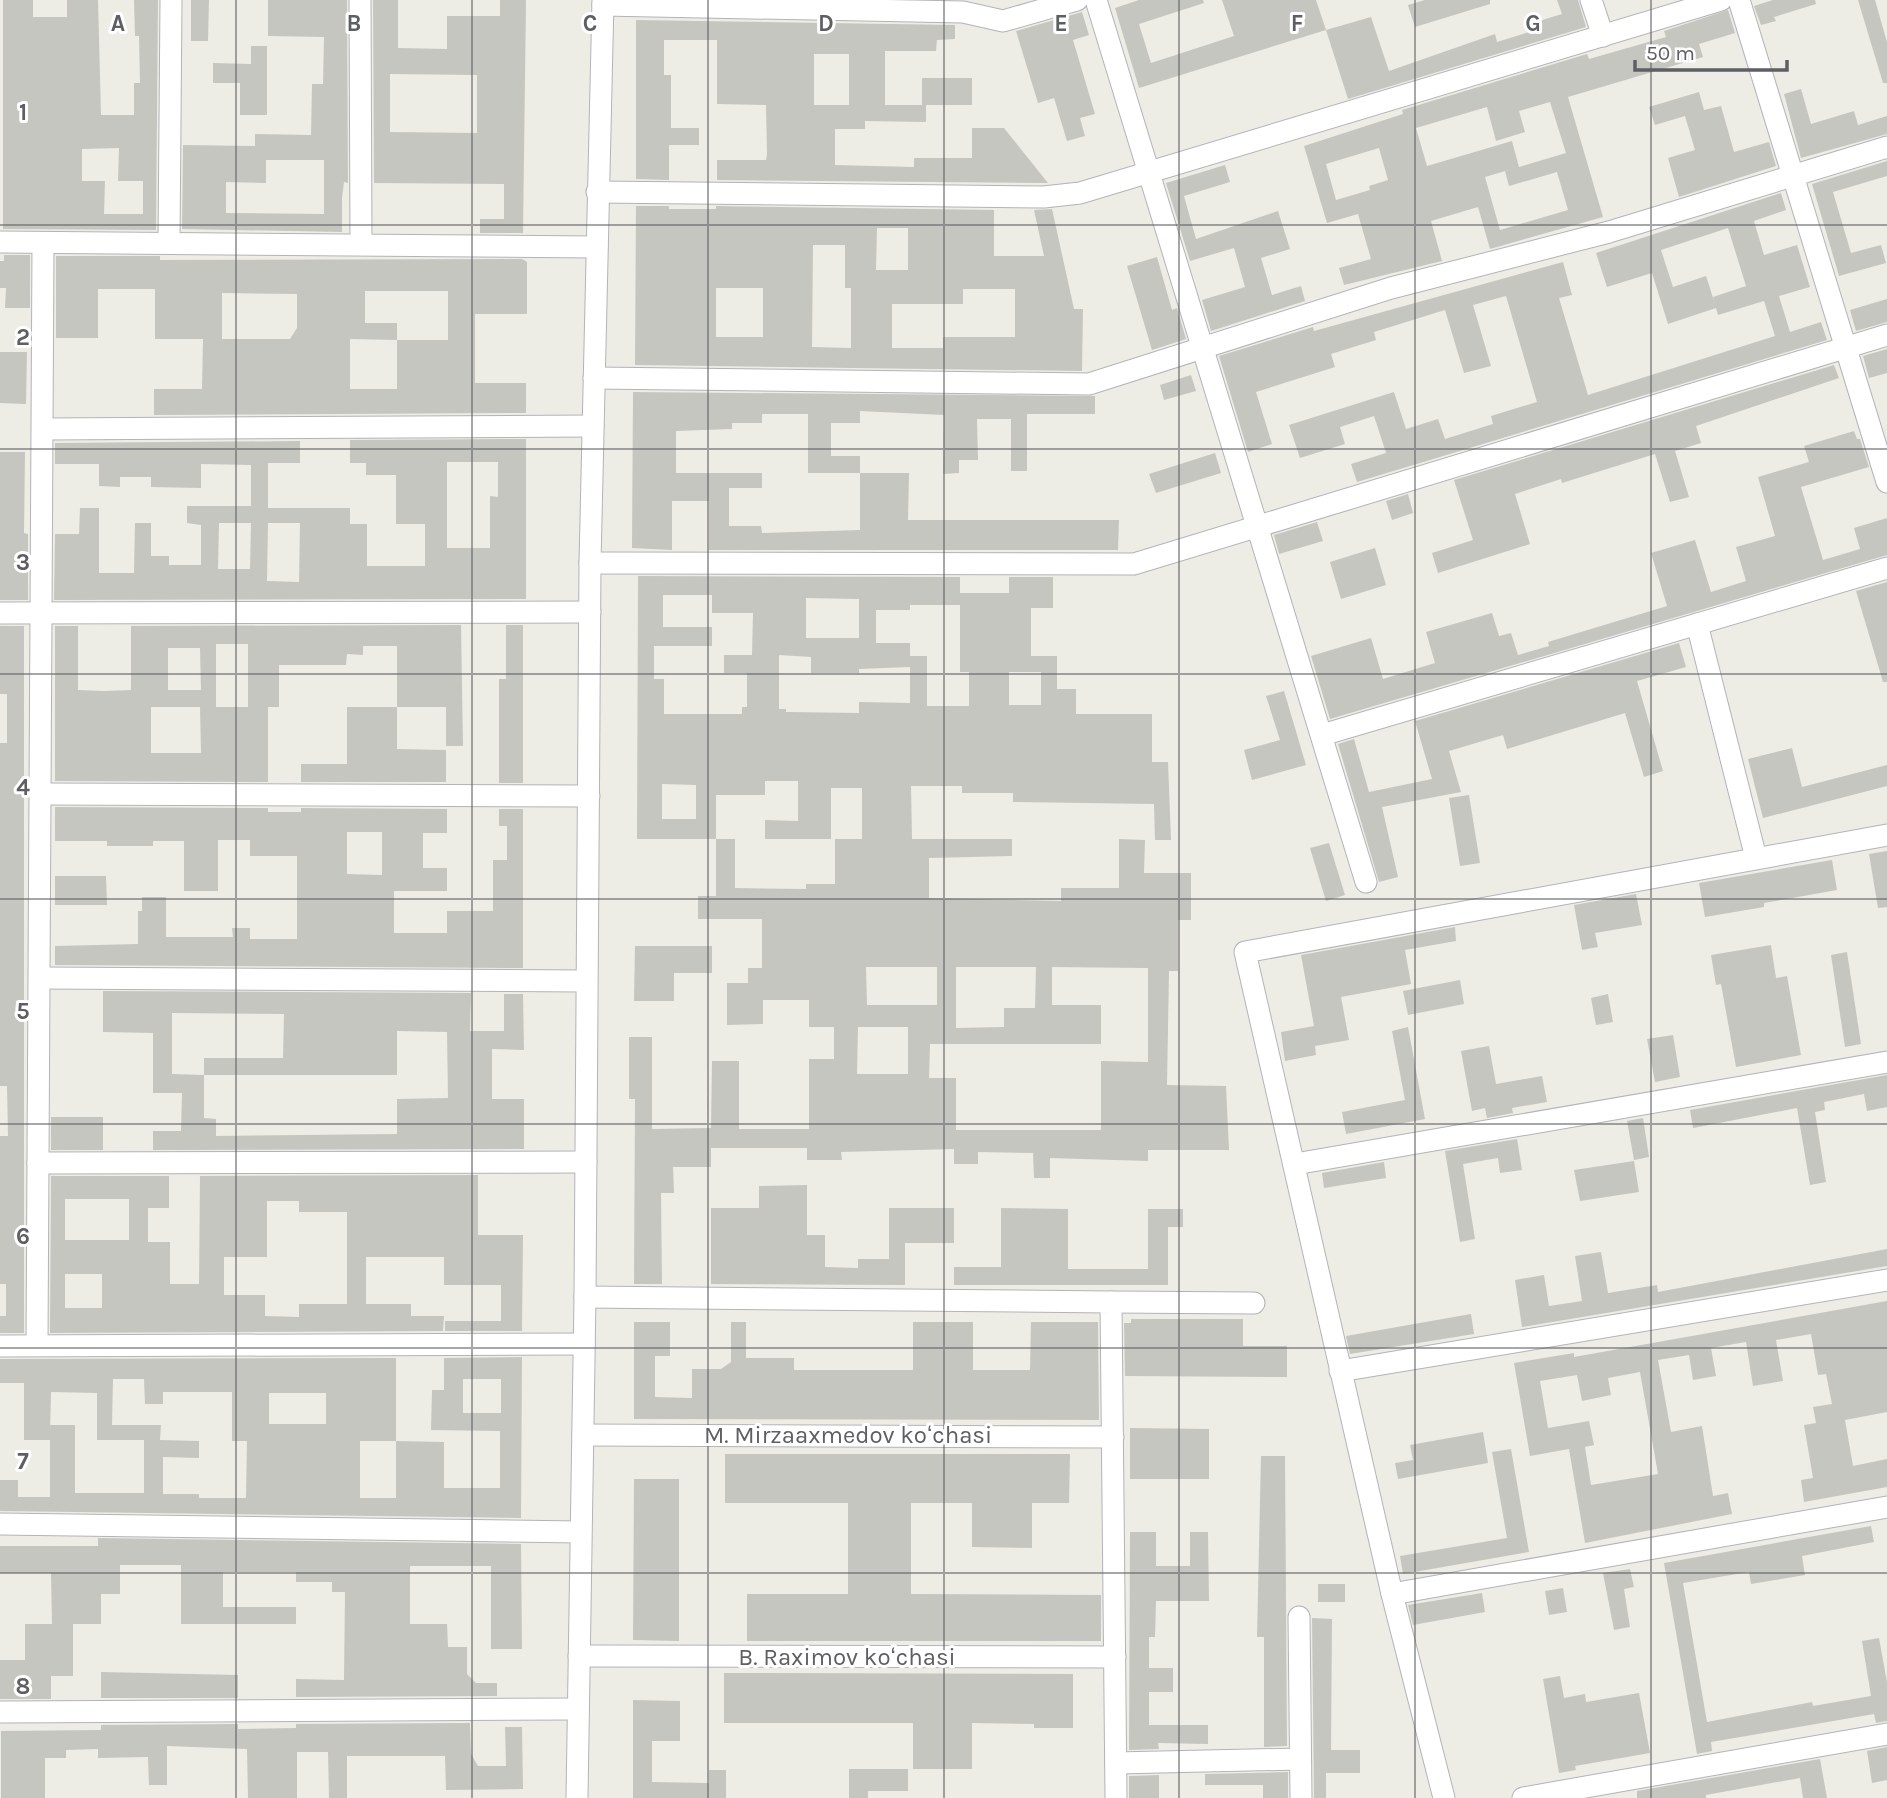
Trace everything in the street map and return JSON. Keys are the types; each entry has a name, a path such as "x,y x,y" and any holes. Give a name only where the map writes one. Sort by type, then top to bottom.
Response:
{"street":[{"path":"169,242 171,0"},
{"path":"360,0 361,244"},
{"path":"577,1798 585,1297 590,563 603,3 963,12 1003,21 1077,0"},
{"path":"1096,0 1201,351 1366,882"},
{"path":"1591,0 1603,36"},
{"path":"597,192 1044,197 1080,193 1721,0"},
{"path":"1739,0 1887,482"},
{"path":"594,378 1089,384 1201,351 1391,288 1609,232 1887,147"},
{"path":"0,242 597,247"},
{"path":"37,1345 43,244"},
{"path":"590,563 1134,564 1887,335"},
{"path":"44,429 593,426"},
{"path":"1322,735 1887,568"},
{"path":"0,612 590,612"},
{"path":"1697,624 1756,858"},
{"path":"41,794 589,796"},
{"path":"1444,1798 1392,1594 1245,952 1887,835"},
{"path":"40,978 586,981"},
{"path":"1295,1164 1887,1062"},
{"path":"38,1163 586,1162"},
{"path":"1340,1371 1887,1280"},
{"path":"585,1297 1254,1303"},
{"path":"1111,1302 1116,1798"},
{"path":"0,1346 584,1344"},
{"name":"M. Mirzaaxmedov koʻchasi","path":"583,1435 1112,1437"},
{"path":"1392,1594 1887,1507"},
{"path":"0,1524 580,1532"},
{"path":"1299,1617 1301,1798"},
{"name":"B. Raximov koʻchasi","path":"579,1656 1115,1657"},
{"path":"0,1712 578,1709"},
{"path":"1522,1798 1887,1734"},
{"path":"1116,1763 1300,1759"}],"building":[{"path":"3,0 33,0 33,17 67,17 67,0 98,0 101,115 134,115 134,83 140,83 139,36 135,36 134,0 158,0 156,230 3,229","holes":["119,148 118,181 143,181 143,214 104,214 105,181 82,181 82,149"]},
{"path":"191,0 209,0 208,41 191,41"},
{"path":"268,0 347,0 348,183 344,182 342,198 342,232 182,229 183,145 255,146 255,134 311,135 312,84 323,84 324,37 268,36","holes":["266,160 324,160 324,214 226,213 226,182 266,183"]},
{"path":"373,0 398,0 398,48 447,49 447,16 500,16 500,0 526,0 523,233 480,233 480,219 504,219 504,184 374,183","holes":["390,74 477,75 477,133 390,132"]},
{"path":"1139,0 1203,0 1204,3 1139,24 1151,63 1234,36 1222,0 1316,0 1326,30 1139,88 1115,8"},
{"path":"1425,0 1490,0 1490,4 1415,27 1408,5"},
{"path":"1557,0 1578,0 1586,27 1348,99 1326,30 1371,17 1389,71 1495,34 1497,42 1529,32 1526,25 1562,14"},
{"path":"1773,0 1815,0 1816,4 1774,17 1776,21 1761,25 1754,6"},
{"path":"1858,0 1875,0 1887,42 1887,83 1883,83"},
{"path":"1728,10 1735,33 1699,44 1703,57 1568,97 1603,217 1490,249 1478,207 1431,221 1442,261 1344,285 1339,268 1371,259 1358,214 1327,223 1304,146 1403,114 1402,110 1587,54 1589,59 1666,37 1664,31","holes":["1550,102 1566,153 1519,167 1512,141 1427,166 1416,128 1487,107 1496,141 1525,132 1519,111","1379,148 1388,180 1369,186 1370,190 1336,200 1326,164","1505,171 1509,186 1557,172 1568,210 1500,230 1485,177"]},
{"path":"1082,12 1089,35 1073,40 1095,114 1080,118 1085,136 1067,141 1054,98 1038,103 1016,31"},
{"path":"636,20 955,25 955,39 937,40 936,51 885,51 885,105 926,105 926,122 865,121 865,129 835,129 835,165 914,167 914,158 972,158 972,128 1004,128 1048,183 717,180 717,160 766,160 767,154 766,105 717,104 717,40 664,40 664,75 671,75 671,128 699,128 699,145 669,145 669,180 636,179","holes":["814,54 849,54 849,105 814,105"]},
{"path":"251,46 267,46 267,115 240,115 240,83 213,83 213,63 251,64"},
{"path":"922,78 972,78 972,105 922,105"},
{"path":"1801,89 1811,124 1854,111 1858,125 1887,116 1887,134 1801,158 1784,94"},
{"path":"1699,92 1704,110 1721,106 1734,152 1769,142 1776,166 1679,197 1668,158 1695,150 1685,116 1655,125 1649,107"},
{"path":"1887,161 1887,176 1833,192 1851,253 1881,245 1886,263 1839,276 1812,184"},
{"path":"1225,165 1230,182 1184,196 1196,239 1278,211 1290,249 1261,258 1272,295 1301,286 1305,301 1211,331 1202,300 1245,287 1234,248 1190,261 1166,183"},
{"path":"1781,193 1786,210 1754,221 1764,255 1797,245 1810,287 1779,296 1790,332 1821,322 1827,340 1357,482 1351,464 1386,453 1374,416 1340,427 1345,444 1300,458 1289,425 1394,392 1406,429 1438,419 1445,439 1493,424 1491,416 1537,402 1506,296 1473,305 1491,366 1464,373 1445,310 1374,332 1376,340 1331,354 1335,367 1256,392 1272,444 1248,452 1219,356 1313,327 1314,331 1563,262 1572,295 1559,298 1588,395 1775,336 1764,301 1718,315 1716,308 1668,324 1652,273 1607,287 1596,253","holes":["1728,228 1746,286 1713,297 1716,307 1706,276 1673,287 1661,250"]},
{"path":"636,206 669,206 669,209 716,209 716,206 994,210 994,256 1044,256 1034,210 1052,209 1074,309 1083,309 1082,371 635,365","holes":["877,228 908,228 908,270 876,270","813,245 845,245 845,288 851,288 851,348 812,347","716,288 763,288 763,337 716,337","963,289 1015,289 1015,337 943,337 943,348 892,348 892,304 963,304"]},
{"path":"4,255 30,255 30,308 5,308 6,288 0,288 0,261 4,261"},
{"path":"56,256 160,256 160,260 522,259 527,262 527,314 475,314 475,383 526,383 526,413 154,415 154,389 202,389 203,339 155,339 155,289 98,289 98,338 56,338","holes":["365,291 448,291 448,340 397,340 397,323 365,323","222,293 297,294 297,328 290,339 222,339","350,339 397,340 397,389 350,389"]},
{"path":"1157,257 1172,310 1177,308 1186,339 1152,350 1127,266"},
{"path":"1887,299 1887,322 1856,331 1850,310"},
{"path":"1887,349 1887,373 1869,378 1863,356"},
{"path":"0,352 27,352 26,404 0,403"},
{"path":"1834,365 1839,378 1696,426 1701,443 1675,451 1689,497 1670,502 1655,454 1562,483 1561,479 1515,494 1530,544 1438,573 1432,553 1473,540 1454,480"},
{"path":"1191,375 1196,391 1164,400 1160,385"},
{"path":"633,392 1095,396 1095,414 1027,414 1027,471 1011,471 1011,419 977,419 978,460 959,460 959,473 943,474 944,415 860,411 860,423 831,423 831,456 860,456 860,473 909,473 908,520 1119,520 1118,550 709,550 709,501 672,501 672,550 632,548","holes":["762,414 808,414 808,473 860,473 860,530 762,533 761,526 729,526 729,488 762,488 762,473 676,473 676,431 732,429 732,423 762,423"]},
{"path":"1854,431 1857,439 1860,439 1869,467 1801,487 1823,560 1860,549 1854,528 1887,518 1887,555 1330,719 1311,656 1371,638 1383,679 1435,663 1426,632 1492,613 1499,636 1511,633 1518,655 1549,646 1548,642 1667,606 1651,553 1695,540 1711,592 1746,581 1736,547 1775,536 1758,477 1809,462 1804,446"},
{"path":"526,439 526,599 54,600 55,534 79,534 80,508 99,508 99,573 134,573 135,523 151,523 151,556 169,556 169,565 201,565 201,525 187,523 187,506 251,506 251,465 201,464 201,488 151,487 151,477 120,477 120,487 99,486 99,464 55,464 55,443 300,441 300,463 268,463 268,508 350,508 350,524 367,524 367,566 425,566 425,524 396,524 396,475 366,475 366,463 350,463 350,440","holes":["447,462 498,462 498,497 490,496 490,548 447,548","219,523 251,523 250,569 218,569","268,523 300,523 299,582 267,581"]},
{"path":"0,452 25,452 24,533 28,534 28,600 0,600"},
{"path":"1215,453 1221,473 1156,493 1149,474"},
{"path":"1408,494 1413,513 1392,520 1386,501"},
{"path":"1317,522 1323,541 1279,554 1274,535"},
{"path":"1375,548 1386,585 1341,599 1330,562"},
{"path":"638,576 960,577 960,593 1009,593 1009,577 1053,577 1053,608 1031,608 1031,656 1057,656 1057,689 1076,689 1076,714 1152,714 1152,762 1168,762 1171,840 1155,840 1154,804 1013,802 1013,793 962,793 962,786 911,786 912,839 1012,839 1012,856 929,858 929,898 1061,901 1061,888 1119,888 1119,839 1145,840 1144,873 1191,873 1191,920 1178,920 1178,971 1169,971 1167,1085 1226,1086 1229,1150 1148,1150 1148,1161 1050,1158 1050,1178 1034,1178 1033,1153 978,1152 978,1164 954,1164 954,1149 841,1152 842,1160 807,1160 807,1148 711,1148 711,1167 673,1167 674,1193 661,1193 662,1284 634,1284 635,1099 629,1099 629,1037 652,1037 652,1129 711,1128 712,1061 739,1061 739,1129 809,1129 809,1059 834,1059 834,1027 809,1027 809,1000 763,1000 763,1024 727,1025 727,983 748,983 748,968 762,968 762,919 698,919 698,896 716,896 716,839 637,839","holes":["663,595 712,595 712,613 753,613 752,655 724,655 724,673 747,673 747,707 742,707 742,714 664,714 664,679 654,679 654,646 712,646 712,627 663,627","806,598 859,599 859,638 806,638","910,605 960,605 960,672 969,672 969,706 927,706 927,656 910,656 910,643 876,643 876,610 910,610","779,655 811,657 811,673 859,673 859,669 910,667 910,703 859,702 859,713 786,712 786,709 779,709","1009,672 1041,672 1041,705 1009,705","765,781 798,781 798,821 765,820 765,839 831,839 831,788 862,788 862,839 835,839 835,884 806,884 806,889 735,888 735,839 716,839 716,795 765,795","662,784 696,785 696,819 662,819","866,967 937,967 937,1005 867,1005","956,967 1036,967 1035,1008 1004,1008 1004,1027 956,1028","1052,967 1148,968 1148,1062 1101,1061 1101,1130 956,1130 956,1078 929,1078 930,1044 1101,1044 1101,1005 1052,1005","858,1027 908,1027 908,1074 857,1074"]},
{"path":"1887,582 1887,682 1883,682 1856,591"},
{"path":"461,625 463,746 446,746 446,707 397,707 397,646 363,646 363,655 347,654 346,665 279,665 279,707 268,707 268,782 55,781 55,626 78,626 78,690 104,691 131,690 131,626","holes":["216,644 248,644 248,707 216,707","168,648 200,648 201,690 168,690","151,707 200,707 201,753 151,753"]},
{"path":"506,625 523,625 523,783 499,783 499,679 506,679"},
{"path":"0,626 24,626 24,1333 0,1333 0,1316 6,1316 6,1284 0,1284 0,1136 8,1136 7,1086 0,1086 0,743 7,743 7,694 0,694"},
{"path":"1679,643 1686,667 1637,681 1663,771 1644,777 1625,713 1507,749 1503,735 1449,751 1461,792 1382,807 1398,877 1379,882 1338,744 1354,739 1369,792 1432,779 1415,721"},
{"path":"1284,691 1306,765 1252,780 1244,750 1280,740 1266,696"},
{"path":"347,707 397,707 397,749 446,750 446,782 301,782 301,764 347,764"},
{"path":"1792,748 1802,787 1887,765 1887,786 1763,818 1748,759"},
{"path":"1469,795 1480,863 1460,866 1449,798"},
{"path":"55,807 268,808 268,812 301,812 301,808 447,809 447,833 423,833 423,868 447,868 447,891 394,891 394,933 447,933 447,911 493,911 493,860 507,860 507,826 499,826 499,809 523,809 523,968 55,965 55,946 138,944 138,911 142,911 142,897 166,897 166,937 233,937 232,928 250,928 250,939 297,939 297,856 250,856 250,840 218,840 218,891 184,891 184,841 153,841 153,846 107,846 107,841 55,841","holes":["347,832 382,832 382,875 347,874"]},
{"path":"1329,843 1345,895 1326,901 1310,848"},
{"path":"1887,851 1887,907 1878,908 1869,854"},
{"path":"1832,860 1837,890 1705,917 1699,883"},
{"path":"55,876 106,876 107,905 55,905"},
{"path":"1636,894 1642,925 1595,933 1598,947 1582,950 1574,905"},
{"path":"1455,927 1456,941 1405,950 1411,984 1341,997 1349,1040 1315,1046 1316,1055 1285,1061 1281,1032 1314,1026 1301,955"},
{"path":"1771,945 1776,978 1787,976 1801,1055 1736,1067 1721,984 1716,985 1711,955"},
{"path":"635,946 712,946 712,973 674,973 674,1001 634,1001"},
{"path":"1847,952 1861,1044 1845,1047 1831,955"},
{"path":"1460,980 1464,1004 1408,1015 1403,991"},
{"path":"103,991 471,993 470,1031 504,1031 504,994 523,994 524,1050 492,1049 492,1099 524,1099 524,1149 153,1150 153,1131 181,1131 182,1093 153,1093 153,1033 103,1032","holes":["172,1013 284,1014 283,1058 204,1058 204,1075 172,1074","397,1031 447,1032 448,1098 397,1099 397,1134 216,1136 216,1119 204,1118 204,1075 397,1075"]},
{"path":"1608,994 1613,1022 1596,1025 1591,998"},
{"path":"1408,1027 1425,1119 1346,1134 1342,1112 1405,1100 1392,1031"},
{"path":"1673,1035 1680,1077 1655,1082 1647,1039"},
{"path":"1489,1046 1496,1084 1542,1076 1547,1102 1512,1108 1513,1113 1487,1118 1485,1108 1472,1111 1461,1051"},
{"path":"1887,1075 1887,1107 1867,1111 1864,1094 1824,1102 1825,1110 1815,1112 1826,1182 1810,1185 1797,1108 1693,1128 1690,1110"},
{"path":"51,1117 103,1117 103,1150 51,1150"},
{"path":"1643,1118 1649,1157 1634,1160 1627,1121"},
{"path":"1517,1139 1522,1170 1500,1173 1498,1158 1463,1164 1475,1239 1460,1242 1445,1151"},
{"path":"1634,1161 1639,1192 1580,1201 1574,1170"},
{"path":"1384,1162 1386,1178 1324,1188 1322,1173"},
{"path":"478,1175 478,1235 523,1235 522,1331 445,1331 445,1321 501,1321 501,1285 444,1285 444,1257 366,1257 366,1304 411,1304 411,1316 444,1316 443,1331 50,1333 51,1176 169,1176 169,1208 148,1208 148,1242 170,1242 170,1284 199,1284 200,1176","holes":["65,1199 129,1199 129,1240 65,1240","267,1201 299,1201 299,1212 347,1212 347,1304 299,1304 299,1317 265,1316 265,1295 224,1295 224,1257 267,1257","65,1274 102,1274 102,1308 65,1308"]},
{"path":"807,1185 807,1235 825,1235 825,1267 858,1268 858,1259 889,1259 889,1208 954,1208 954,1243 905,1243 905,1285 711,1284 711,1208 759,1208 759,1186"},
{"path":"1001,1208 1068,1209 1068,1269 1148,1269 1148,1209 1183,1209 1183,1227 1168,1227 1168,1285 954,1285 954,1267 1001,1267"},
{"path":"1887,1249 1887,1266 1522,1327 1515,1280 1544,1275 1549,1306 1582,1301 1575,1256 1601,1252 1608,1293 1657,1285 1658,1292"},
{"path":"1887,1301 1887,1412 1845,1420 1853,1466 1887,1459 1887,1487 1804,1502 1801,1480 1813,1478 1804,1425 1816,1423 1813,1407 1832,1404 1826,1374 1818,1375 1811,1334 1776,1340 1783,1381 1753,1386 1746,1342 1711,1348 1716,1376 1693,1380 1689,1355 1658,1360 1671,1432 1702,1426 1713,1496 1728,1493 1732,1514 1585,1543 1569,1449 1530,1456 1514,1363 1574,1353 1574,1357","holes":["1640,1372 1658,1474 1591,1485 1585,1447 1594,1445 1589,1421 1548,1428 1540,1381 1577,1375 1582,1401 1611,1395 1608,1378"]},
{"path":"1471,1314 1474,1334 1350,1354 1346,1336"},
{"path":"1131,1319 1243,1319 1243,1346 1287,1346 1287,1377 1125,1376 1124,1323 1131,1323"},
{"path":"634,1322 670,1322 670,1356 655,1356 655,1397 692,1398 692,1369 721,1369 731,1362 731,1322 746,1322 746,1358 794,1358 794,1370 913,1370 913,1322 973,1322 973,1370 1030,1370 1031,1322 1098,1322 1099,1420 634,1419"},
{"path":"522,1357 521,1518 0,1511 0,1480 18,1480 18,1497 50,1497 50,1440 24,1440 24,1383 0,1383 0,1359 396,1358 396,1441 444,1442 444,1488 500,1488 500,1431 431,1430 432,1390 444,1390 444,1358","holes":["113,1379 144,1379 145,1404 163,1404 163,1392 232,1392 232,1441 247,1441 246,1498 199,1498 199,1494 163,1494 163,1457 199,1458 199,1441 160,1440 161,1425 112,1425","463,1379 501,1379 501,1413 463,1413","51,1392 97,1393 97,1440 144,1440 144,1493 75,1493 75,1425 50,1425","269,1393 326,1393 326,1424 269,1424","360,1441 396,1441 396,1498 360,1498"]},
{"path":"1130,1428 1209,1429 1209,1479 1130,1479"},
{"path":"1483,1432 1488,1463 1398,1479 1395,1463 1413,1460 1410,1445"},
{"path":"1511,1449 1529,1552 1403,1574 1400,1556 1507,1538 1492,1452"},
{"path":"725,1454 1070,1454 1069,1503 1032,1503 1032,1548 972,1547 972,1503 911,1503 911,1594 1101,1595 1101,1641 747,1641 747,1594 848,1594 848,1503 725,1503"},
{"path":"1261,1456 1285,1456 1287,1746 1264,1747 1264,1637 1257,1637"},
{"path":"634,1479 679,1479 679,1641 633,1640"},
{"path":"1871,1526 1874,1542 1802,1556 1805,1575 1751,1584 1749,1572 1683,1583 1707,1722 1812,1702 1813,1706 1871,1696 1862,1641 1879,1638 1887,1682 1887,1721 1876,1723 1874,1714 1711,1742 1712,1751 1697,1754 1664,1563"},
{"path":"1130,1532 1156,1532 1156,1566 1190,1566 1190,1532 1208,1532 1209,1601 1156,1601 1155,1637 1149,1637 1149,1668 1173,1668 1173,1692 1149,1692 1149,1725 1208,1725 1208,1744 1158,1743 1159,1749 1129,1750"},
{"path":"98,1538 521,1544 522,1649 491,1649 491,1566 410,1566 410,1624 447,1624 448,1647 467,1647 467,1674 476,1683 497,1683 497,1696 296,1697 296,1679 344,1680 345,1592 332,1592 332,1582 296,1582 296,1572 223,1572 223,1607 296,1607 296,1624 181,1624 181,1565 120,1565 120,1594 101,1594 101,1624 73,1624 73,1676 51,1676 51,1699 0,1699 0,1660 25,1660 25,1624 52,1624 51,1573 0,1573 0,1546 98,1546"},
{"path":"1630,1569 1634,1587 1624,1589 1630,1627 1614,1630 1603,1573"},
{"path":"1318,1584 1345,1584 1345,1602 1318,1602"},
{"path":"1563,1588 1567,1612 1549,1615 1545,1591"},
{"path":"1482,1593 1485,1612 1413,1625 1408,1605"},
{"path":"1312,1618 1332,1619 1331,1750 1360,1750 1360,1773 1326,1773 1326,1798 1314,1798"},
{"path":"101,1672 238,1675 238,1698 101,1698"},
{"path":"724,1673 1073,1674 1073,1728 972,1723 972,1769 913,1769 913,1723 724,1723"},
{"path":"1560,1676 1564,1698 1585,1694 1586,1702 1639,1693 1650,1753 1575,1766 1576,1770 1559,1773 1543,1679"},
{"path":"633,1700 680,1701 680,1741 652,1741 652,1782 709,1783 709,1770 726,1770 726,1798 633,1798"},
{"path":"470,1723 471,1754 478,1766 506,1766 505,1727 522,1727 523,1789 446,1790 445,1756 347,1756 347,1798 329,1798 328,1752 297,1752 297,1798 248,1798 247,1749 167,1746 167,1785 149,1785 148,1757 98,1758 98,1749 66,1750 66,1758 45,1758 45,1798 1,1798 1,1731 101,1730 101,1725 238,1724 238,1729 296,1728 296,1724"},
{"path":"1887,1747 1887,1780 1872,1783 1867,1751"},
{"path":"1820,1759 1827,1798 1803,1798 1800,1778 1706,1795 1706,1798 1637,1798 1637,1791"},
{"path":"849,1769 908,1769 908,1791 868,1791 868,1798 849,1798"},
{"path":"1288,1772 1288,1798 1263,1798 1263,1785 1205,1785 1205,1774"},
{"path":"1159,1775 1159,1798 1129,1798 1129,1776"}]}
